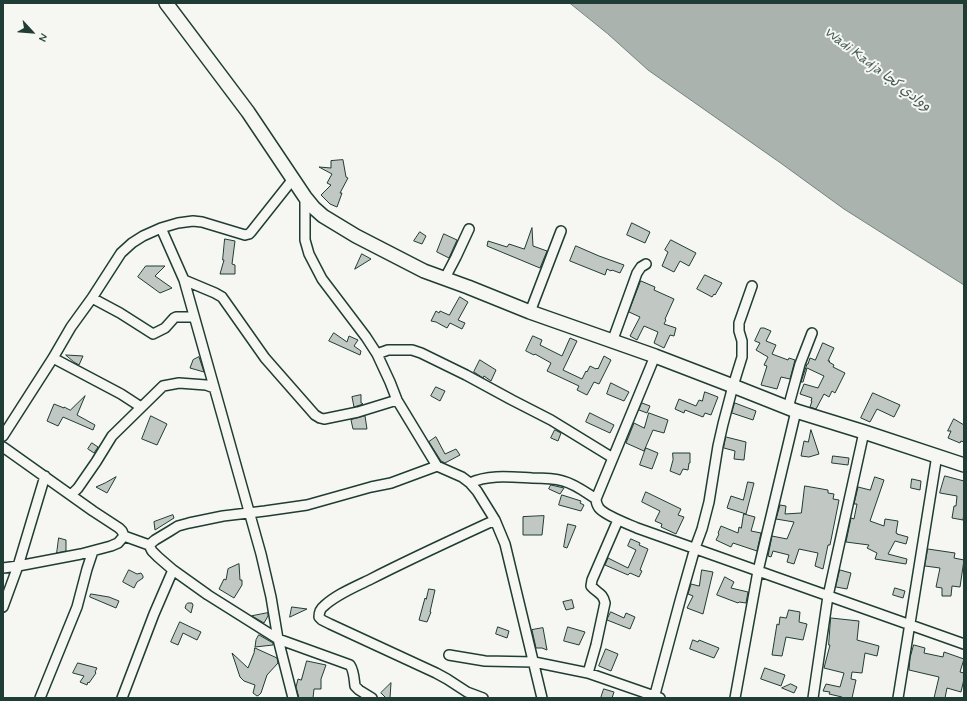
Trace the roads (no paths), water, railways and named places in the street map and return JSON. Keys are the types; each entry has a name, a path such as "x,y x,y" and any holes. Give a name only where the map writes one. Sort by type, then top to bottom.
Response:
{"main road":[{"path":"166,3 248,112 305,197 323,216 356,236 424,271 530,312 655,356 792,409 964,465"}],"street":[{"path":"3,436 53,358 70,327 92,298 121,254 132,243 161,228 178,223 193,221 202,222 244,235 249,234 294,179"},
{"path":"305,197 306,240 309,254 322,279 377,354 397,400 437,466 462,477 470,483 477,491 495,520 505,544 542,698"},
{"path":"161,228 184,280 250,513 261,554 278,639 293,698"},
{"path":"445,278 469,229"},
{"path":"530,312 561,231"},
{"path":"612,342 640,268 646,264"},
{"path":"184,280 222,297 265,358 315,415 320,418 324,420 397,400"},
{"path":"449,655 485,661 534,662 588,673 656,697 680,601 709,502 718,446 742,357 742,341 739,331 739,323 752,286"},
{"path":"92,298 120,313 153,334 165,328 176,317 194,317"},
{"path":"735,698 758,570 800,364 812,333"},
{"path":"377,354 388,350 412,350 421,352 466,374 551,420 613,458"},
{"path":"655,356 596,498 600,509 618,520 637,528 964,644"},
{"path":"53,358 121,394 141,407"},
{"path":"71,495 78,488 112,436 163,386 179,383 206,385 214,388"},
{"path":"813,698 828,596 864,432"},
{"path":"3,447 119,528 124,536 149,545 158,558 208,595 278,639 350,665 354,674 355,686 372,698"},
{"path":"898,698 937,455"},
{"path":"149,545 178,526 223,516 306,505 391,483 437,466"},
{"path":"3,607 18,566 45,476"},
{"path":"470,483 484,478 504,476 552,478 574,485 596,498"},
{"path":"483,698 467,692 436,673 320,619 319,613 323,606 335,598 396,566 495,520"},
{"path":"588,673 596,645 604,603 604,597 600,592 591,586 592,580 618,520"},
{"path":"3,568 93,551 118,543 124,536"},
{"path":"40,698 77,607 93,551"},
{"path":"122,698 154,614 173,570"}],"water":[{"name":"Wadi Kadja ووادي كجا","path":"570,3 964,3 964,285 844,209 648,70 608,34"}]}
